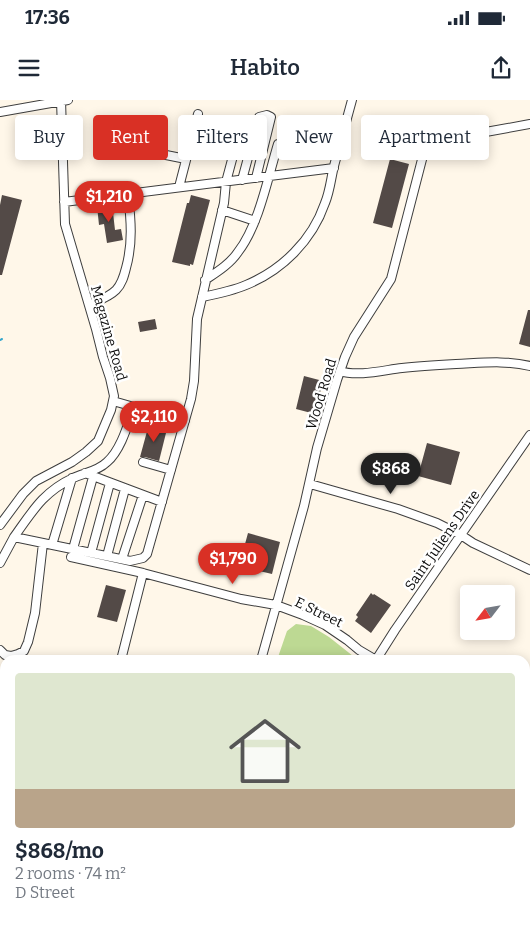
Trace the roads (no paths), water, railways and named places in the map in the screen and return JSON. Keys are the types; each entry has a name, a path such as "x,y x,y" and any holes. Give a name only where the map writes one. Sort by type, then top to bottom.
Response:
{"street":[{"path":"0,112 63,100"},
{"name":"Magazine Road","path":"0,525 23,494 36,481 72,462 98,441 112,410 114,396 110,378 65,224 63,100"},
{"path":"202,297 222,293 245,285 277,267 290,257 305,241 318,220 325,203 352,100"},
{"path":"242,180 259,117 267,115 271,117 256,178"},
{"name":"Wood Road","path":"262,655 310,484 317,448 340,371 354,337 391,279 426,144 530,124"},
{"path":"206,280 238,253 248,238 277,148"},
{"path":"179,187 186,160"},
{"path":"14,538 52,545 72,553 91,553 130,561 143,558 147,554 191,399 194,381 197,319 232,160"},
{"path":"64,202 334,168"},
{"path":"89,305 106,298 115,291 120,286 125,274 132,240 132,220 128,194"},
{"path":"222,210 255,221"},
{"path":"340,371 359,373 419,366 491,362 515,362 530,366"},
{"path":"113,401 186,421"},
{"path":"0,563 14,538 41,500 55,488 72,478 102,467 112,457 124,434 134,407"},
{"name":"Saint Juliens Drive","path":"379,655 530,436"},
{"path":"143,462 171,470"},
{"path":"85,474 162,502"},
{"path":"72,553 93,477"},
{"path":"52,545 72,478"},
{"path":"91,553 110,483"},
{"path":"310,484 398,509 437,523 472,543 530,570"},
{"path":"106,556 125,489"},
{"path":"122,559 143,495"},
{"path":"14,655 24,651 28,642 35,613 43,543"},
{"name":"E Street","path":"72,553 241,599 276,605 325,625 368,655"},
{"path":"122,655 143,573"}]}
